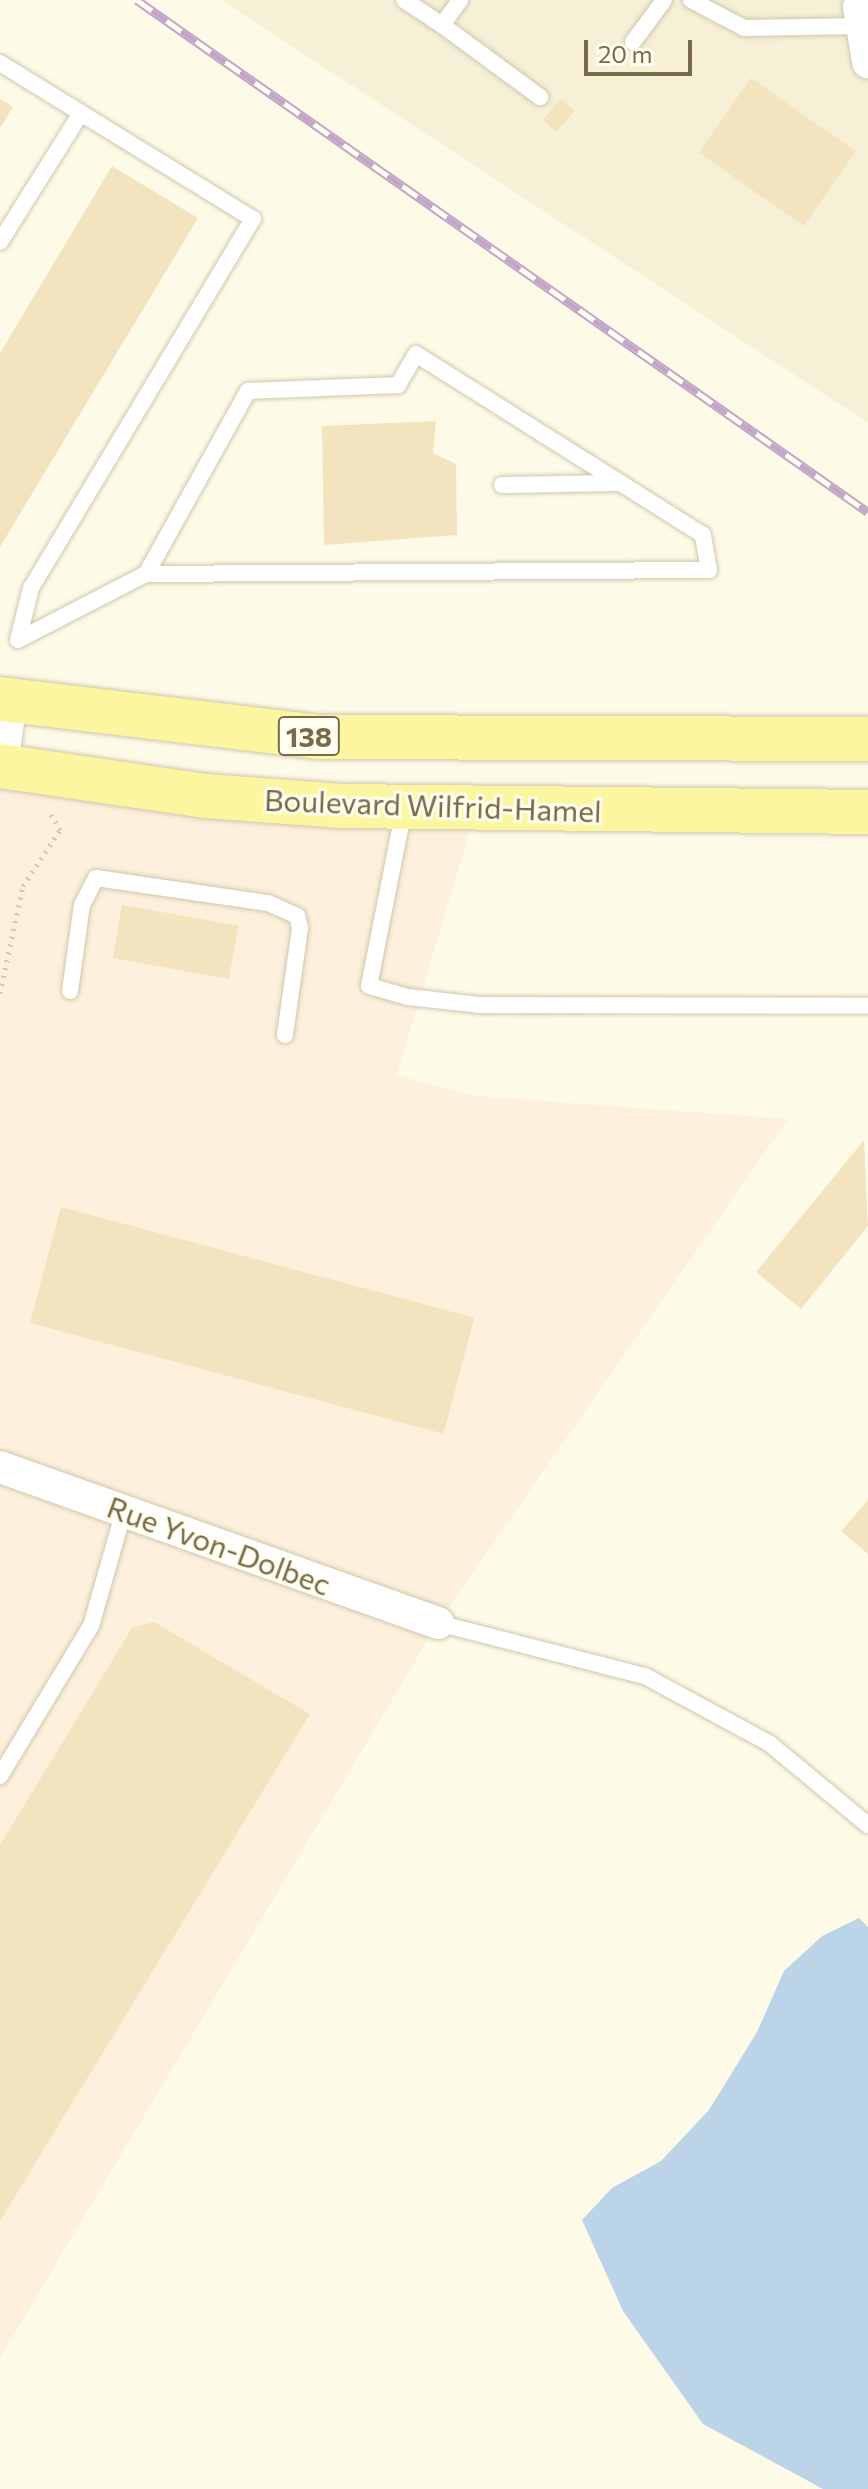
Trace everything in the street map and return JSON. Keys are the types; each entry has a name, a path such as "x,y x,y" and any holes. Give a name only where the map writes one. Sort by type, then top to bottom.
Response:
{"main road":[{"name":"138","path":"4,700 318,737 868,739"},
{"name":"Boulevard Wilfrid-Hamel","path":"0,766 206,796 404,809 868,812"}],"street":[{"path":"862,13 868,62"},
{"path":"0,758 4,700"},
{"name":"Rue Yvon-Dolbec","path":"0,1467 438,1623"}],"lane":[{"path":"404,0 540,97"},
{"path":"442,25 460,0"},
{"path":"633,42 664,0"},
{"path":"691,0 744,28 862,13"},
{"path":"0,63 253,219 31,588 18,640 146,574 709,570 703,535 416,354 398,385 248,391 146,574"},
{"path":"0,242 81,113"},
{"path":"502,485 620,483"},
{"path":"404,809 369,986 408,997 479,1005 868,1006"},
{"path":"70,991 82,905 96,878 111,876 268,903 297,916 300,928 285,1035"},
{"path":"0,1776 91,1626 124,1511"},
{"path":"438,1623 645,1676 770,1744 868,1825"}],"path":[{"path":"0,993 17,902 39,856 60,830 53,819"}],"shaded area":[{"path":"221,0 868,0 868,423"},
{"path":"0,766 476,810 397,1075 475,1096 788,1119 438,1623 0,2358"}],"water":[{"path":"859,1918 868,1927 868,2489 823,2489 703,2424 623,2311 582,2220 612,2188 661,2161 709,2110 757,2032 784,1971 822,1936"}],"building":[{"path":"751,78 856,151 804,226 699,153"},
{"path":"0,99 13,107 0,128"},
{"path":"561,99 575,111 556,132 543,120"},
{"path":"112,166 198,218 0,547 0,353"},
{"path":"436,421 433,453 456,464 457,535 324,545 322,426"},
{"path":"122,905 238,925 229,979 113,958"},
{"path":"864,1140 868,1226 801,1309 756,1272"},
{"path":"61,1207 474,1318 443,1434 30,1323"},
{"path":"868,1500 868,1554 841,1531"},
{"path":"154,1622 310,1714 0,2221 0,1845 132,1628"}],"railway":[{"path":"137,0 868,512"}]}
